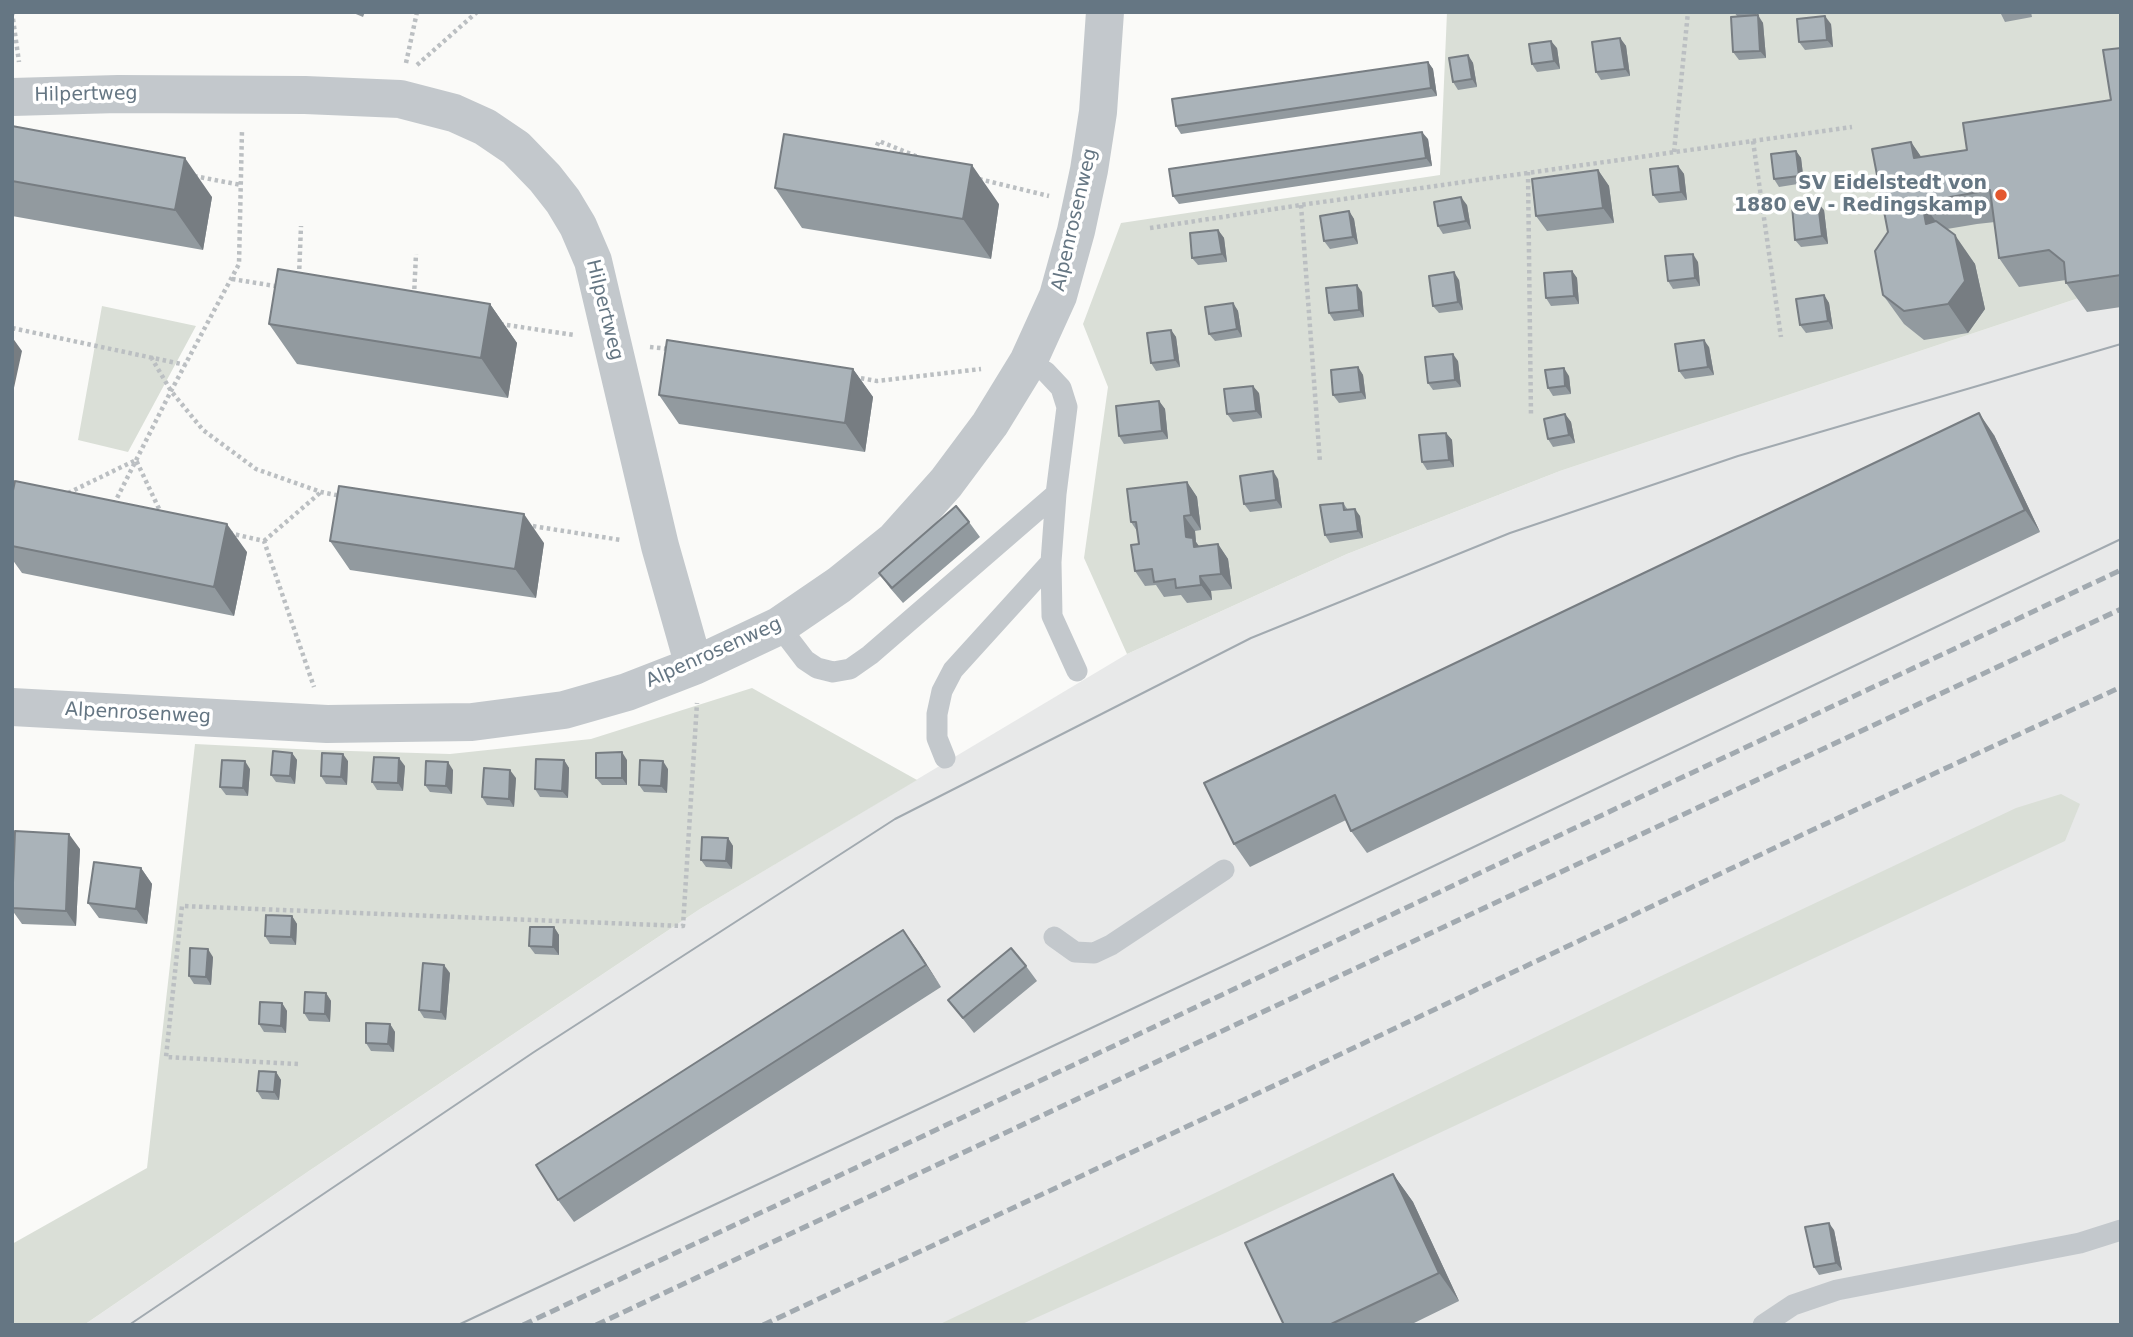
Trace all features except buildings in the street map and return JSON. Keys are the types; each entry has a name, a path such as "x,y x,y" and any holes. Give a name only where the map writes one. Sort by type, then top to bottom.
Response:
{"street":[{"name":"Alpenrosenweg","path":"12,706 327,724 472,722 564,710 627,692 696,680 839,585 895,540 946,483 990,424 1028,362 1058,296 1076,231 1098,112 1105,12"},
{"name":"Hilpertweg","path":"16,81 131,94 305,95 400,99 454,113 485,127 516,148 563,201 578,226 593,261 660,547 696,680"}],"lane":[{"path":"1028,362 1046,372 1061,388 1067,407 1051,562 1052,616 1077,671"},
{"path":"779,626 805,660 817,668 834,672 850,669 870,655 1056,494"},
{"path":"945,758 937,738 937,714 942,691 953,670 1051,562"},
{"path":"1054,937 1075,952 1094,953 1111,945 1224,870"},
{"path":"1763,1325 1793,1305 1838,1290 2080,1244 2121,1230"}],"path":[{"path":"12,12 16,81"},
{"path":"406,64 416,12"},
{"path":"412,69 477,12"},
{"path":"1674,152 1688,12"},
{"path":"125,510 112,508 239,264 242,126"},
{"path":"1150,228 1852,127"},
{"path":"869,162 879,141 924,160"},
{"path":"1753,141 1781,337"},
{"path":"1528,172 1531,416"},
{"path":"187,175 241,185"},
{"path":"971,177 1051,197"},
{"path":"1301,205 1321,462"},
{"path":"299,278 301,226"},
{"path":"414,300 416,254"},
{"path":"232,279 286,288"},
{"path":"496,323 579,336"},
{"path":"12,328 186,365"},
{"path":"647,346 674,350"},
{"path":"151,357 171,391 203,430 256,469 321,492 348,497"},
{"path":"850,377 877,381 986,368"},
{"path":"74,500 61,497 136,460"},
{"path":"136,460 163,519 151,516"},
{"path":"264,541 321,492"},
{"path":"521,524 660,547"},
{"path":"226,533 264,541"},
{"path":"264,541 327,724"},
{"path":"298,1064 166,1058 182,906 683,926 696,680"}],"shaded area":[{"path":"1447,12 2121,12 2121,284 1560,471 1347,554 1127,654 1084,558 1108,387 1083,324 1121,223 1440,175"},
{"path":"2121,284 2121,1325 84,1325 700,909 1127,654 1347,554 1560,471"},
{"path":"102,306 196,326 128,452 78,440"},
{"path":"752,688 917,780 700,909 84,1325 12,1325 12,1244 147,1168 195,744 450,754 591,739"},
{"path":"2061,794 2080,804 2065,841 1225,1233 1020,1325 938,1325 2016,808"}],"tram line":[{"path":"129,1325 534,1052 895,819 1251,638 1510,533 1738,456 2121,344"},
{"path":"458,1325 1232,962 2121,539"}],"railway":[{"path":"523,1325 2121,570"},
{"path":"596,1325 2121,609"},
{"path":"763,1325 2121,687"}],"place":[{"name":"SV Eidelstedt von 1880 eV - Redingskamp","path":"2001,195"}]}
